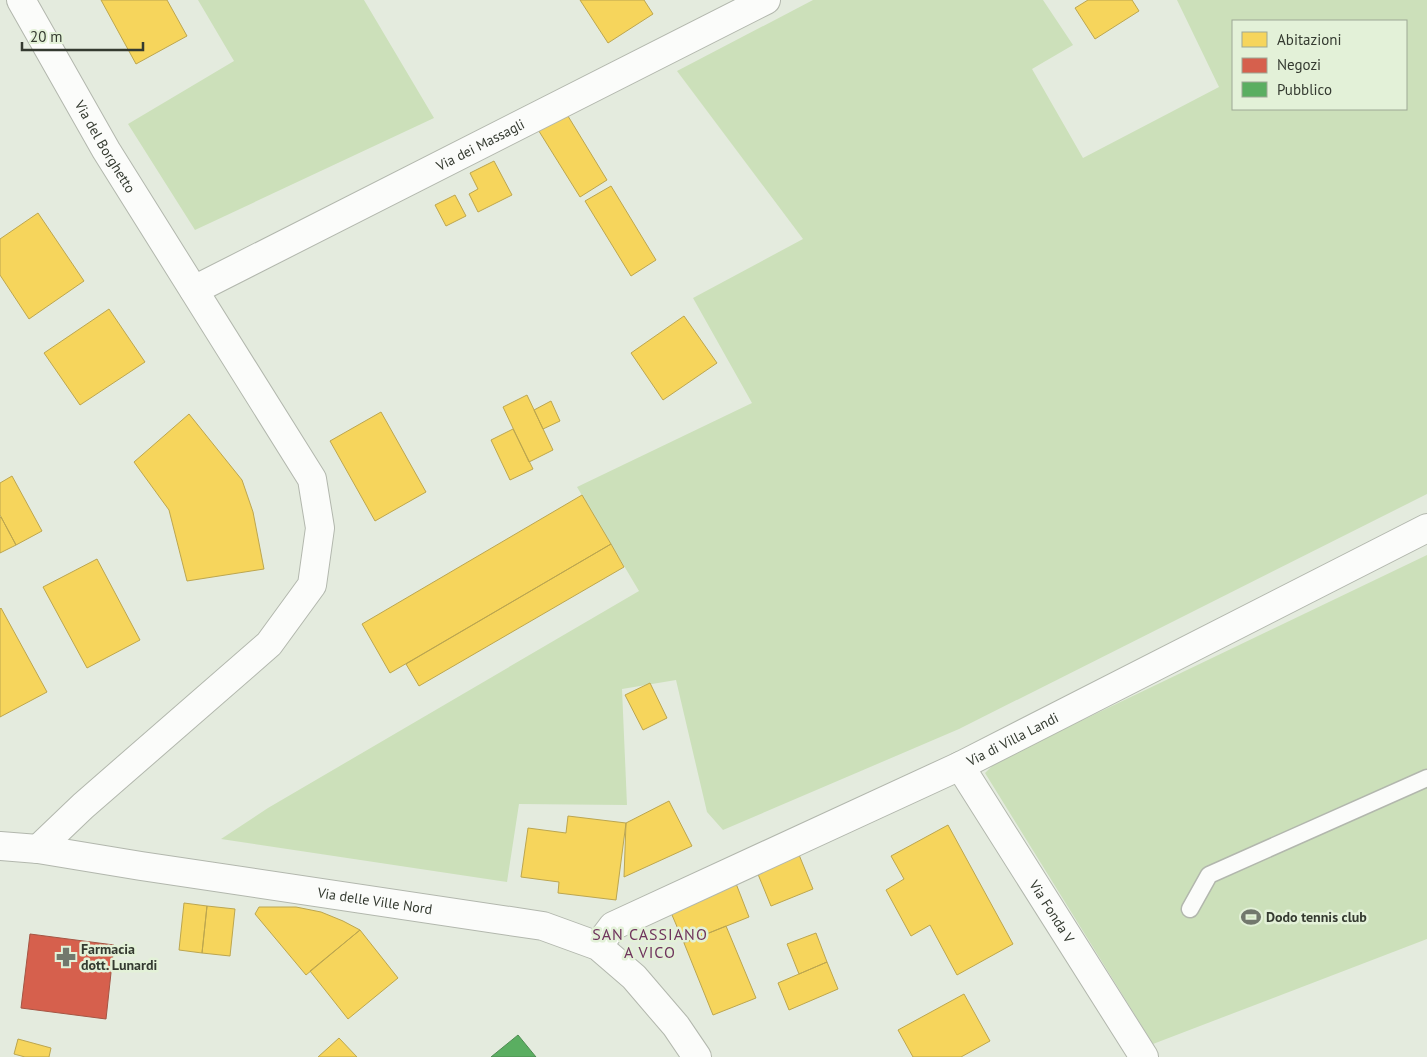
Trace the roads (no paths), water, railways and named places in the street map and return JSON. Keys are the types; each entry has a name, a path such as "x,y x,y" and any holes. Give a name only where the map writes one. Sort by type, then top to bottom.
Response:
{"street":[{"name":"Via del Borghetto","path":"20,0 106,150 312,479 320,528 312,585 269,644 83,806 38,848"},
{"name":"Via dei Massagli","path":"194,290 766,0"},
{"name":"Via di Villa Landi","path":"598,946 612,926 960,766 1427,528"},
{"name":"Via Fonda V","path":"960,766 1144,1057"},
{"name":"Via delle Ville Nord","path":"0,846 38,848 141,866 543,926 598,946 634,977 676,1026 697,1057"}],"lane":[{"path":"1190,909 1209,875 1427,778"}],"place":[{"name":"Dodo tennis club","path":"1251,917"},
{"name":"Farmacia dott. Lunardi","path":"66,957"}],"district":[{"name":"SAN CASSIANO A VICO","path":"650,943"}]}
